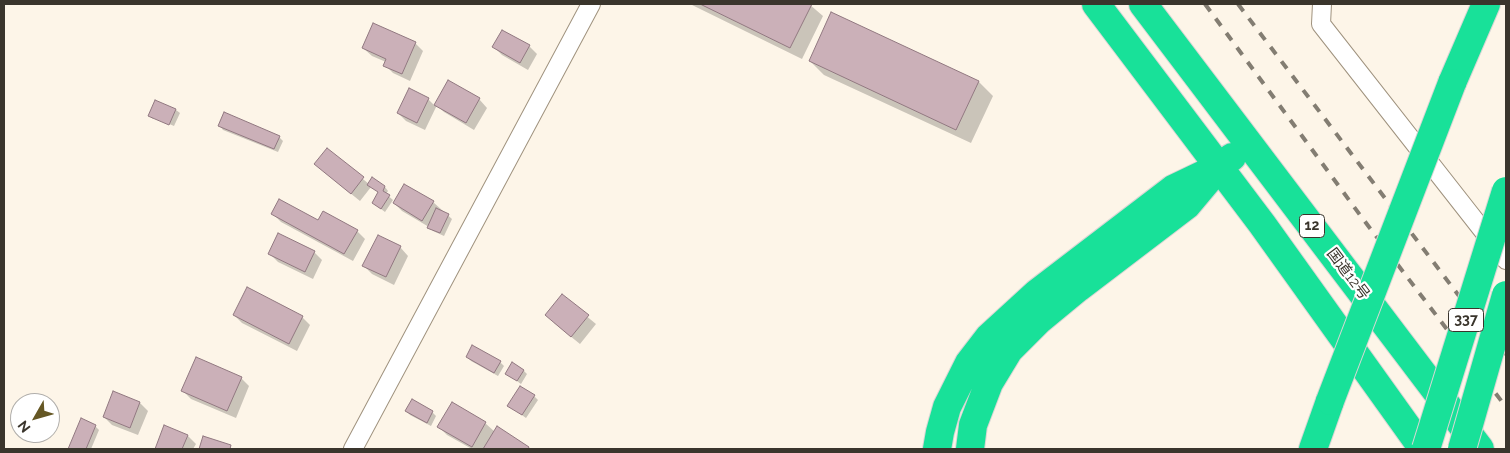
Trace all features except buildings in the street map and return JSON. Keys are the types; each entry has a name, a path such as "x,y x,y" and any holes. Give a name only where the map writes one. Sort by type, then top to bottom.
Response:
{"highway":[{"path":"1096,4 1262,224 1424,449"},
{"name":"国道12号","path":"1143,4 1480,449"},
{"path":"1313,449 1452,83 1486,4"},
{"path":"937,449 947,407 969,363 989,337 1037,293 1173,189 1219,167 1249,144"},
{"path":"970,449 973,425 989,383 1009,350 1038,321 1072,293 1187,205 1219,167"},
{"name":"337","path":"1424,449 1506,191"},
{"name":"337","path":"1462,449 1506,295"}],"street":[{"path":"352,449 591,4"},
{"path":"1322,4 1321,24 1506,260"}],"railway":[{"path":"1205,4 1363,219 1506,407"},
{"path":"1238,4 1506,358"}]}
